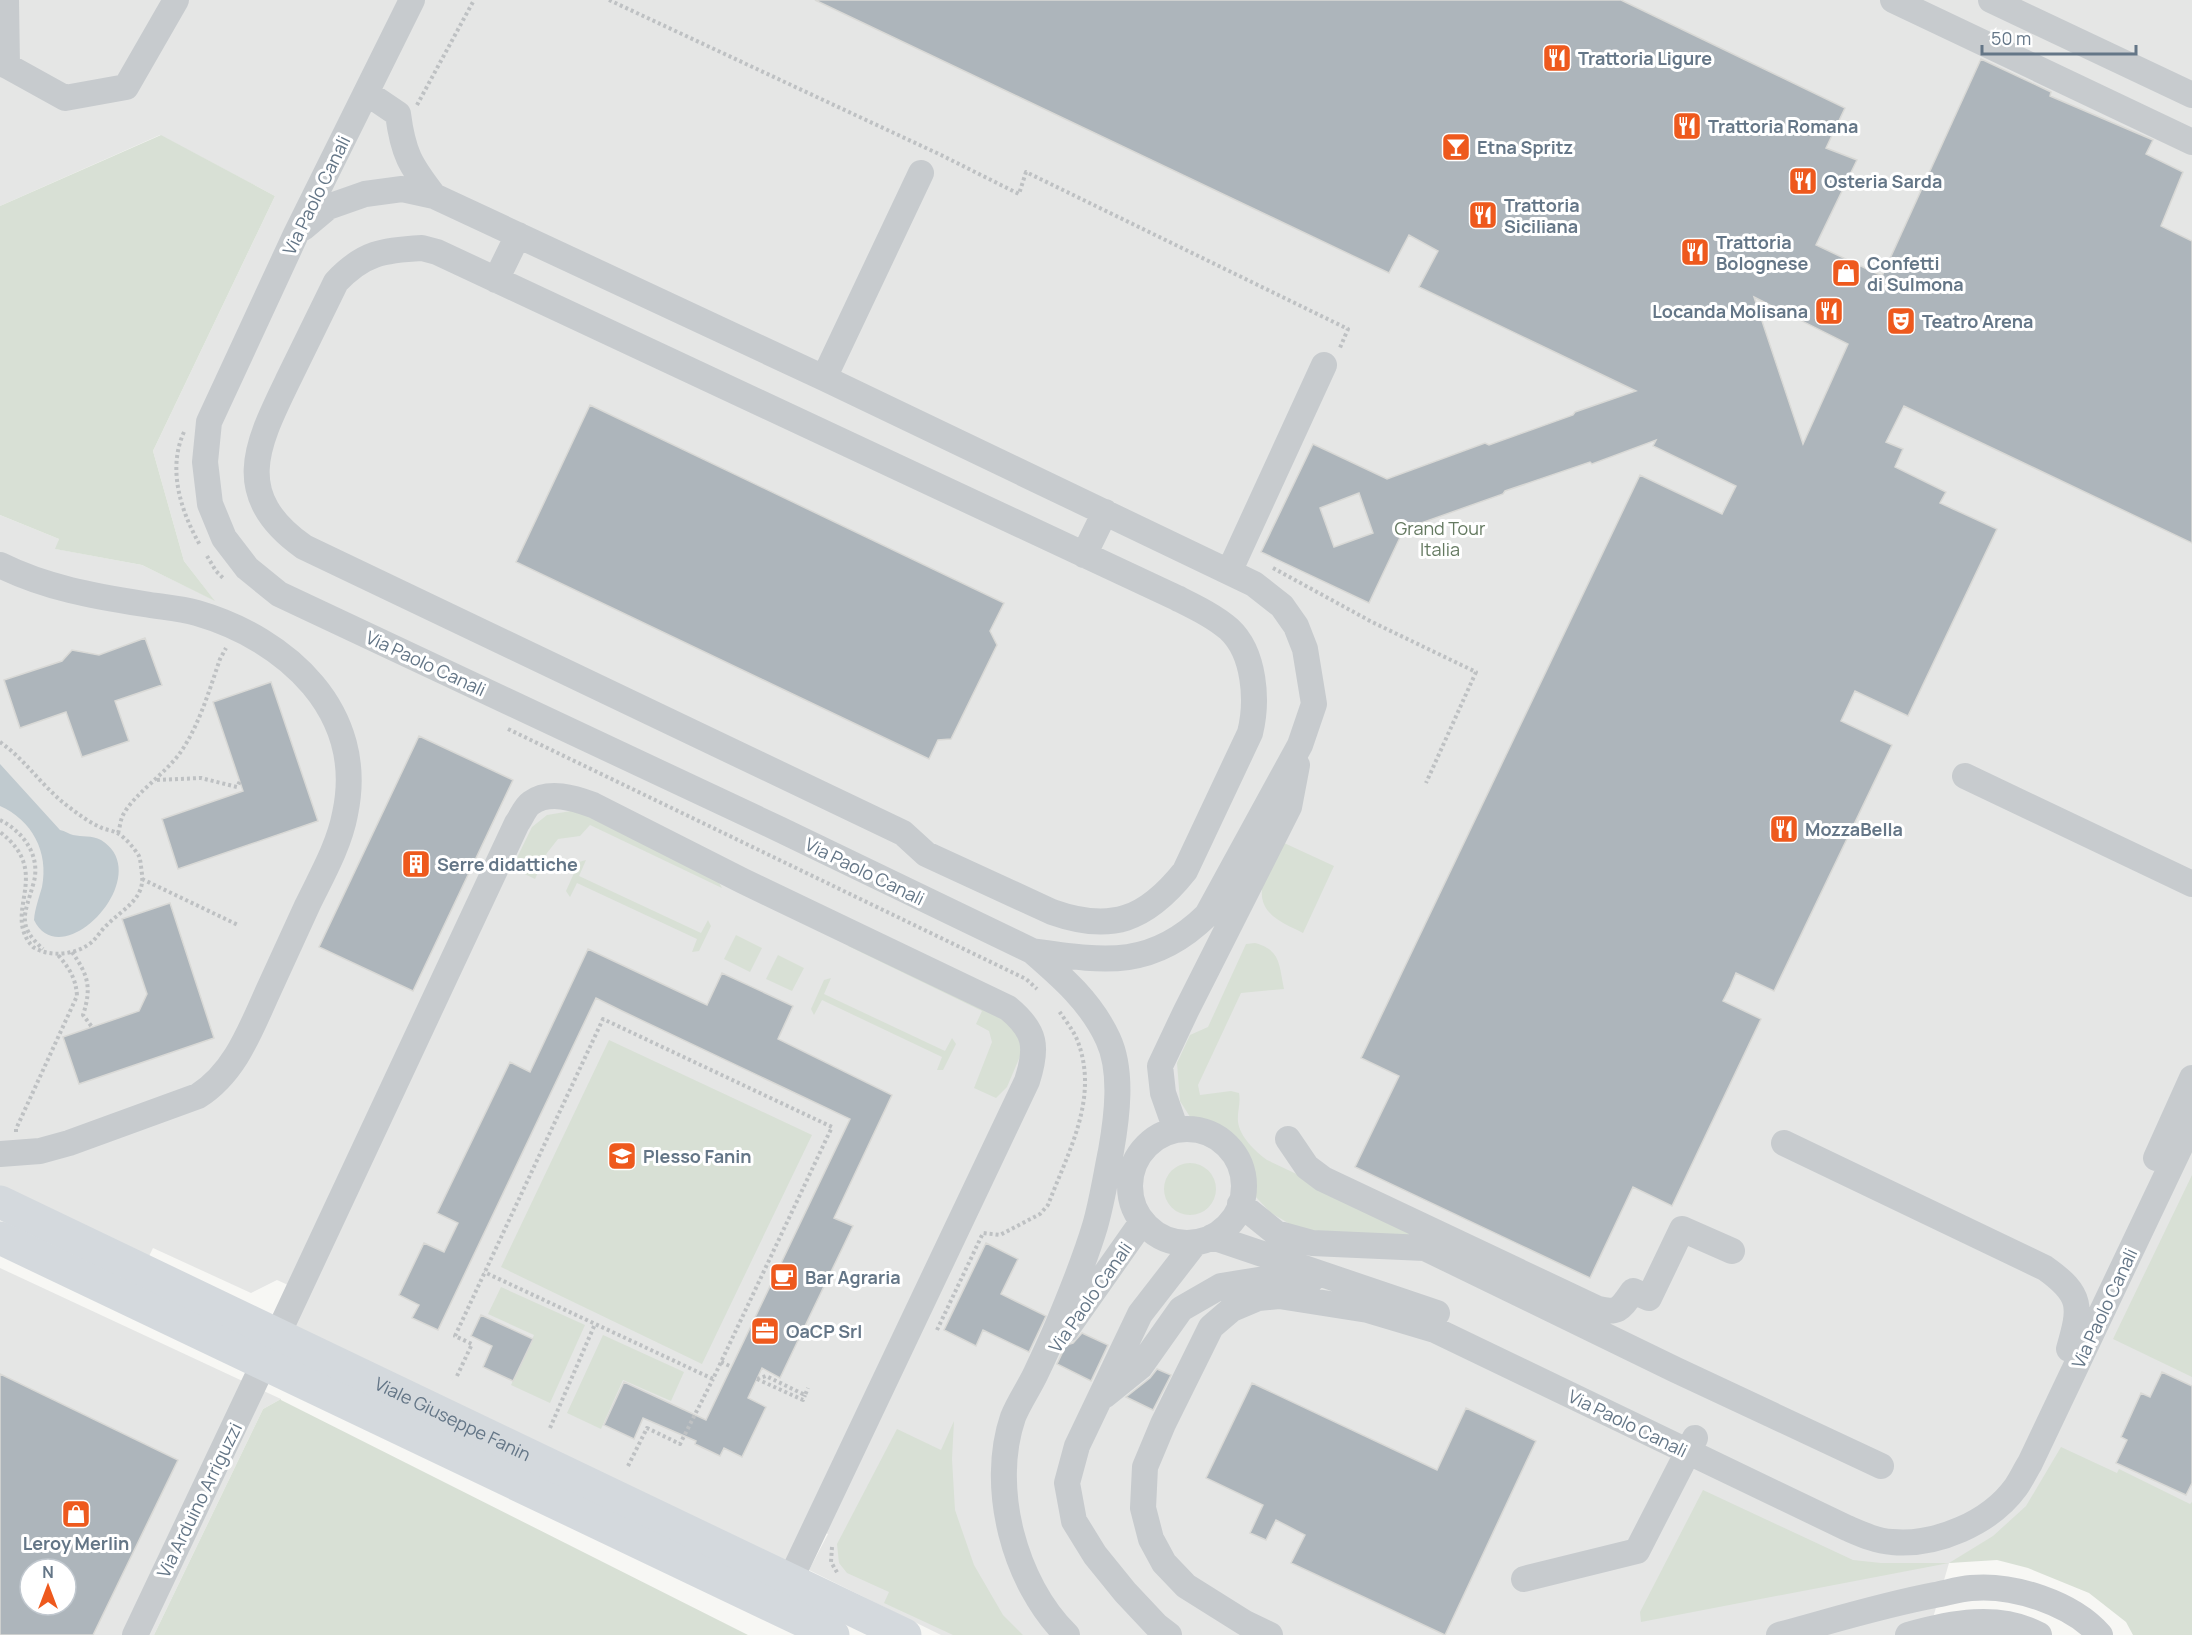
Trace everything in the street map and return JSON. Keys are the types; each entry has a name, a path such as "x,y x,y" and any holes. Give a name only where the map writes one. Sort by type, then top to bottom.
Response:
{"main road":[{"name":"Viale Giuseppe Fanin","path":"0,1202 270,1350"},
{"name":"Viale Giuseppe Fanin","path":"0,1238 270,1350 783,1595 906,1635"},
{"name":"Viale Giuseppe Fanin","path":"783,1595 833,1635"}],"street":[{"path":"6,0 4,64 65,98 126,87 176,0"},
{"name":"Via Paolo Canali","path":"411,0 296,234 209,422 205,462 210,504 224,538 246,568 279,594 779,829 1032,951 1065,979 1090,1007 1109,1041 1133,1167"},
{"path":"1893,0 2192,142"},
{"path":"1991,0 2192,95"},
{"path":"367,93 398,114 402,143 408,159 434,196"},
{"path":"824,378 921,173"},
{"path":"296,234 328,207 365,194 402,189 434,196 824,378 1254,584 1282,606 1299,633 1305,649 1314,704 1300,746 1289,807 1160,1066 1163,1093 1176,1130"},
{"path":"496,280 518,235"},
{"path":"422,248 437,252 1084,555 1193,606 1230,630 1249,664 1255,686 1254,716 1250,733 1185,871 1147,910 1110,921 1090,922 1052,912 926,854 903,833 304,547 290,537 266,508 259,491 256,468 264,430 336,282 350,267 371,254 391,249 422,248"},
{"path":"1229,572 1331,358"},
{"path":"1084,555 1105,512"},
{"path":"0,566 25,577 64,589 195,613 240,629 276,649 295,664 314,685 329,708 342,740 348,774 348,795 340,835 247,1038 226,1073 213,1087 198,1096 69,1143 10,1154"},
{"path":"1032,951 1094,960 1121,959 1159,949 1192,929 1207,915 1300,746"},
{"path":"1965,776 2192,884"},
{"name":"Via Arduino Arriguzzi","path":"135,1635 517,823 531,803 550,796 572,797 593,805 743,881 1008,1008 1024,1022 1032,1041 1033,1062 1027,1081 783,1595"},
{"name":"Via Paolo Canali","path":"1067,1635 1053,1622 1030,1584 1015,1547 1006,1504 1003,1470 1006,1441 1014,1415 1037,1372 1063,1314 1095,1226 1117,1118 1117,1078"},
{"path":"1169,1635 1156,1625 1125,1592 1095,1555 1074,1521 1068,1483 1077,1446 1140,1314 1204,1240 1227,1227 1238,1212 1243,1195 1243,1177 1238,1160 1226,1145 1212,1135 1194,1130 1176,1130 1158,1137 1143,1150 1133,1167 1130,1186 1133,1206 1142,1222 1157,1235 1175,1242 1204,1240 1437,1313 1692,1444 1877,1523 1899,1528 1932,1526 1956,1517 1982,1503 2011,1474 2192,1078"},
{"name":"Via Paolo Canali","path":"1270,1635 1245,1623 1186,1586 1164,1563 1151,1539 1143,1508 1145,1467 1163,1424 1211,1327 1232,1308 1258,1298 1280,1296 1368,1310 1435,1330 1692,1444 1870,1537 1891,1542 1916,1541 1940,1536 1974,1523 1994,1510 2015,1488 2030,1463 2192,1122"},
{"path":"1288,1139 1307,1167 1323,1179 1598,1309 1611,1312 1622,1308 1633,1291 1649,1298 1682,1229 1732,1251"},
{"path":"1784,1143 2045,1268 2061,1279 2077,1303 2077,1321 2068,1349"},
{"path":"1240,1204 1276,1233 1312,1243 1425,1248 1676,1370 1881,1466"},
{"name":"Via Paolo Canali","path":"1037,1372 1142,1222"},
{"path":"1099,1400 1140,1367 1181,1308 1221,1286 1278,1277 1325,1281 1368,1310"},
{"path":"1524,1579 1637,1551 1692,1444"},
{"path":"1779,1635 1906,1600 1972,1588 2018,1591 2060,1605 2094,1628 2100,1635"},
{"path":"1831,1635 1906,1600"},
{"path":"1908,1635 1953,1624 1981,1622 2014,1626 2039,1635"}],"path":[{"path":"399,122 412,115 474,0"},
{"path":"609,0 941,155 1019,194 1026,172 1348,329 1331,358"},
{"path":"1269,565 1372,622 1476,672 1426,783"},
{"path":"118,833 122,816 133,801 180,753 191,733 220,659 240,629"},
{"path":"0,742 11,750 68,807 102,828 118,833 132,846 140,858 142,879 140,892 133,903 107,924 91,943 72,952 57,955 34,948 18,930"},
{"path":"156,780 201,778 237,787 240,781"},
{"path":"0,820 21,833 29,845 36,873 26,902 25,917 27,930 45,951"},
{"path":"0,832 18,850 22,861 23,874 19,886"},
{"path":"142,879 238,925"},
{"path":"72,952 87,977 88,1000 83,1015 92,1027"},
{"path":"10,1154 16,1129 77,996 76,984 71,971 57,955"},
{"path":"457,1376 472,1344 455,1336 603,1019 832,1126 680,1444 647,1428 628,1466"},
{"path":"484,1272 712,1379"},
{"path":"550,1428 595,1324"},
{"path":"721,1362 732,1367"},
{"path":"805,1395 766,1377 757,1378 803,1400 808,1388"}],"shaded area":[{"path":"0,0 2192,0 2192,1515 2185,1529 1949,1563 1928,1635 941,1635 809,1570 828,1534 815,1528 789,1581 277,1336 297,1289 277,1280 251,1293 153,1248 138,1279 0,1202 0,515 59,539 56,549 142,565 214,600 184,561 153,451 275,196 160,135 0,206"},
{"path":"161,135 275,196 153,451 184,561 215,601 142,565 55,549 59,539 0,515 0,206"},
{"path":"0,764 60,830 73,835 98,838 116,856 119,875 112,896 99,914 83,929 64,936 47,934 34,920 42,887 43,862 36,839 29,829 11,812 0,806"},
{"path":"577,810 717,879 722,888 590,825 580,836 558,839 547,853 535,879 512,868 532,827 547,815"},
{"path":"1282,842 1334,866 1303,933 1277,919 1268,911 1263,902 1263,882"},
{"path":"586,860 579,876 701,933 708,920 711,926 699,951 692,952 697,939 577,883 570,897 566,891 579,862"},
{"path":"736,935 762,948 750,972 724,959"},
{"path":"1255,943 1264,946 1274,954 1284,989 1241,993 1198,1085 1200,1095 1231,1091 1239,1093 1239,1128 1262,1156 1411,1228 1413,1231 1409,1235 1302,1231 1271,1213 1254,1195 1240,1157 1231,1142 1192,1120 1180,1101 1177,1063 1190,1035 1208,1027 1246,944"},
{"path":"857,944 1002,1015 1021,1039 1021,1054 1007,1087 996,1098 974,1088 992,1042 989,1031 976,1024 982,1011 848,946"},
{"path":"778,955 804,968 792,991 766,979"},
{"path":"831,978 824,994 945,1051 952,1038 956,1044 943,1070 937,1070 942,1057 822,1000 814,1015 811,1009 824,980"},
{"path":"609,1040 812,1135 702,1364 501,1267"},
{"path":"1190,1163 1200,1165 1208,1171 1214,1179 1216,1189 1214,1199 1208,1207 1200,1213 1190,1215 1180,1213 1172,1207 1166,1199 1164,1189 1166,1179 1172,1171 1180,1165"},
{"path":"2192,1175 2192,1377 2113,1339"},
{"path":"0,1268 281,1399 263,1409 154,1635 0,1635"},
{"path":"501,1287 585,1325 550,1403 511,1385 534,1335 488,1314"},
{"path":"603,1335 684,1372 671,1401 623,1380 601,1429 567,1413"},
{"path":"281,1399 748,1635 154,1635 263,1409"},
{"path":"954,1421 952,1459 955,1510 974,1565 1003,1615 1023,1635 953,1635 884,1603 889,1592 847,1573 839,1563 837,1544 897,1429 941,1450"},
{"path":"2061,1447 2117,1473 2119,1469 2190,1504 2192,1502 2192,1635 2133,1635 2126,1622 2089,1593 2028,1568 1997,1560 1949,1563 1993,1536 2026,1506"},
{"path":"1703,1490 1853,1560 1881,1563 1949,1563 1641,1622 1640,1612"}],"building":[{"path":"815,0 1621,0 1845,108 1826,148 1857,160 1816,245 1882,276 1981,59 2051,92 2050,96 2153,140 2146,154 2183,172 2161,226 2192,241 2192,543 1904,406 1886,442 1903,449 1895,467 1946,492 1940,503 1997,529 1908,716 1855,691 1841,721 1892,745 1774,991 1736,973 1723,1001 1761,1019 1672,1206 1633,1187 1590,1278 1355,1167 1399,1076 1361,1058 1640,475 1722,514 1736,486 1653,446 1656,440 1592,464 1590,462 1505,491 1503,494 1404,529 1369,603 1261,552 1313,444 1387,479 1485,443 1489,445 1636,391 1419,287 1438,251 1409,235 1389,273","holes":["1754,297 1848,344 1803,444","1359,493 1373,533 1334,547 1320,508"]},
{"path":"590,405 1004,603 990,631 997,645 951,739 938,740 929,759 516,562"},
{"path":"145,638 162,685 115,701 129,741 82,757 66,712 20,728 4,680 62,661 72,650 99,655"},
{"path":"271,682 318,821 178,869 162,819 243,791 213,702"},
{"name":"Serre didattiche","path":"419,736 513,780 413,991 319,947"},
{"path":"170,903 214,1038 79,1084 63,1037 139,1011 147,994 122,919"},
{"path":"588,949 707,1005 722,973 793,1006 778,1039 892,1095 834,1218 853,1226 780,1378 762,1368 748,1398 766,1407 742,1457 724,1448 720,1456 695,1444 696,1441 643,1418 634,1439 604,1425 624,1382 706,1420 850,1119 596,998 438,1330 412,1318 419,1305 399,1295 424,1243 444,1252 458,1223 437,1213 510,1062 530,1072"},
{"path":"986,1243 1018,1259 1001,1294 1046,1316 1029,1352 983,1330 976,1346 944,1330"},
{"path":"481,1315 533,1339 513,1381 483,1367 492,1346 471,1336"},
{"path":"1082,1333 1108,1345 1091,1381 1057,1364 1066,1345 1073,1343"},
{"path":"1157,1369 1171,1375 1153,1410 1126,1397 1150,1378"},
{"path":"2162,1372 2192,1386 2192,1483 2186,1495 2116,1463 2127,1440 2121,1437 2141,1393 2150,1397"},
{"name":"Leroy Merlin","path":"0,1374 178,1460 93,1635 0,1635"},
{"path":"1252,1383 1437,1470 1466,1408 1536,1441 1445,1635 1291,1563 1305,1535 1276,1520 1266,1540 1250,1533 1263,1505 1206,1478"}],"place":[{"name":"Trattoria Ligure","path":"1557,58"},
{"name":"Trattoria Romana","path":"1687,126"},
{"name":"Etna Spritz","path":"1456,147"},
{"name":"Osteria Sarda","path":"1803,181"},
{"name":"Trattoria Siciliana","path":"1483,215"},
{"name":"Trattoria Bolognese","path":"1695,252"},
{"name":"Confetti di Sulmona","path":"1846,273"},
{"name":"Locanda Molisana","path":"1829,311"},
{"name":"Teatro Arena","path":"1901,321"},
{"name":"MozzaBella","path":"1784,829"},
{"name":"Serre didattiche","path":"416,864"},
{"name":"Plesso Fanin","path":"622,1156"},
{"name":"Bar Agraria","path":"784,1277"},
{"name":"OaCP Srl","path":"765,1331"},
{"name":"Leroy Merlin","path":"76,1514"}],"park label":[{"name":"Grand Tour Italia","path":"1440,538"}]}
